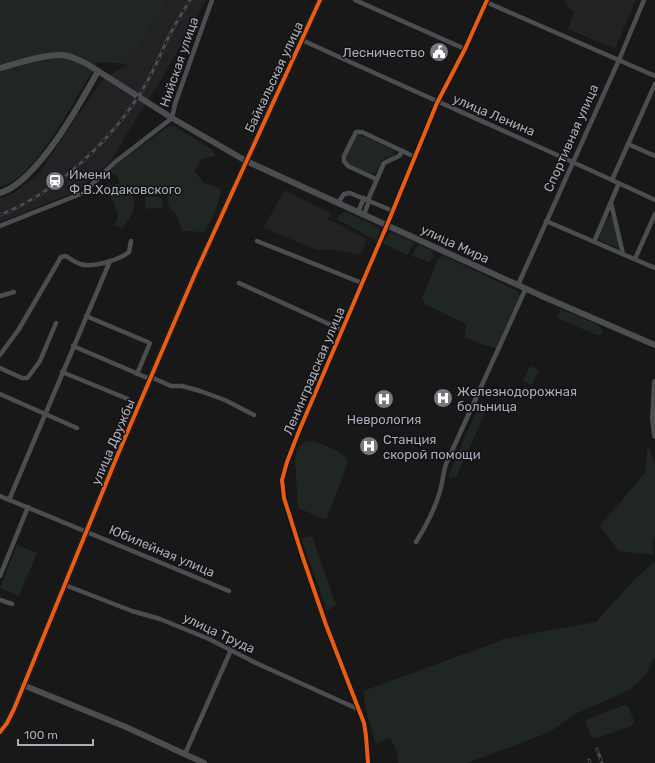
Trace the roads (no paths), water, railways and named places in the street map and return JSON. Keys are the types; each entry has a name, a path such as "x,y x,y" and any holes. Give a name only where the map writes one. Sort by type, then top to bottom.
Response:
{"street":[{"name":"Нийская улица","path":"0,226 83,193 114,163 172,118 175,104 212,0"},
{"name":"Байкальская улица","path":"246,161 320,0"},
{"path":"355,0 465,49"},
{"name":"Спортивная улица","path":"518,285 572,161 619,60 644,0"},
{"path":"486,1 655,76"},
{"name":"Ленинградская улица","path":"368,763 366,736 360,710 326,625 295,536 284,498 282,480 286,462 415,157 438,103 465,49 486,1"},
{"name":"улица Ленина","path":"302,40 438,103 572,161 655,200"},
{"name":"улица Мира","path":"0,68 44,57 61,55 76,59 98,71 172,118 246,161 518,285 655,345"},
{"path":"0,193 23,180 46,154 81,101 98,71"},
{"path":"612,180 655,84"},
{"path":"376,179 348,166 345,163 344,156 355,133 359,131 362,132 415,157"},
{"path":"628,144 655,156"},
{"path":"361,214 384,162 399,156 403,151"},
{"name":"улица Дружбы","path":"0,732 10,718 195,274 246,161"},
{"path":"594,242 619,183"},
{"path":"338,203 342,196 346,193 352,193 393,211"},
{"path":"611,203 623,254"},
{"path":"635,260 655,214"},
{"path":"546,221 655,268"},
{"path":"0,355 19,329 61,257 66,256 78,264 84,265 110,261 129,252 131,241"},
{"path":"257,241 362,283"},
{"path":"9,500 110,261"},
{"path":"239,283 342,330"},
{"path":"416,542 428,523 441,490 443,472 446,464 526,288"},
{"path":"0,296 14,292"},
{"path":"86,316 150,343 137,374"},
{"path":"0,368 22,378 27,378 40,361 56,323"},
{"path":"73,346 137,374 171,386 182,386 225,400 254,415"},
{"path":"62,372 128,400"},
{"path":"655,382 653,419 655,436"},
{"path":"0,394 77,428"},
{"name":"Юбилейная улица","path":"0,496 87,531 165,566 229,591"},
{"path":"0,576 28,507"},
{"name":"улица Труда","path":"65,585 132,611 166,621 209,639 290,679 360,710"},
{"path":"0,600 12,604"},
{"path":"185,754 231,650"},
{"path":"23,685 126,727 204,763"}],"railway":[{"path":"0,215 22,205 64,177 83,161 118,124 146,84 170,34 190,0"},
{"path":"597,749 602,763"}],"place":[{"name":"Лесничество","path":"439,52"},
{"name":"Имени Ф.В.Ходаковского","path":"55,181"},
{"name":"Железнодорожная больница","path":"443,398"},
{"name":"Неврология","path":"384,399"},
{"name":"Станция скорой помощи","path":"369,446"}]}
